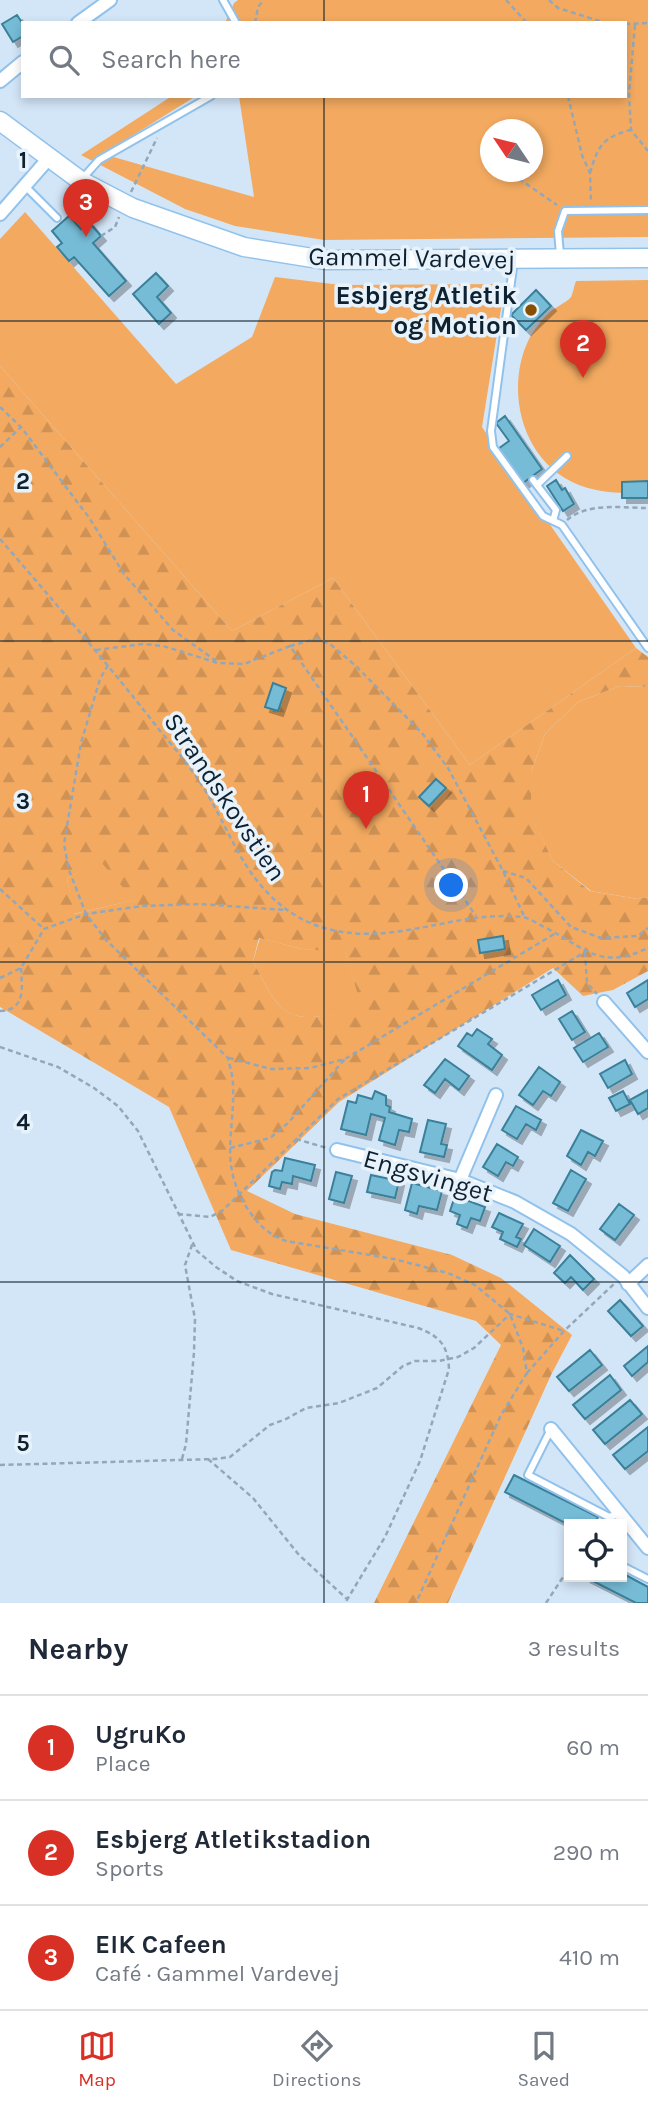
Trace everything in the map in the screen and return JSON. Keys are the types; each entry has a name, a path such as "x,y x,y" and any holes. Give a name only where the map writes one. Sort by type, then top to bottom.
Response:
{"street":[{"path":"81,21 110,0"},
{"path":"0,81 21,64"},
{"name":"Gammel Vardevej","path":"0,121 81,181 160,219 244,247 326,260 648,258"},
{"path":"0,214 49,159"},
{"path":"604,1002 648,1052"},
{"path":"460,1180 496,1095"},
{"name":"Engsvinget","path":"337,1150 460,1180 515,1202 561,1228 625,1280 648,1308"},
{"path":"625,1280 648,1265"},
{"path":"551,1429 615,1516 648,1548"}],"lane":[{"path":"223,0 235,21"},
{"path":"81,181 99,160 208,98"},
{"path":"25,186 57,218"},
{"path":"560,259 558,231 565,211 648,210"},
{"path":"514,260 491,431 493,447 543,516 562,525 648,649"},
{"path":"553,521 556,510 535,482 567,456"},
{"path":"551,1429 528,1475 615,1516 611,1519"},
{"path":"627,1568 648,1579"}],"path":[{"path":"255,21 258,6 264,0"},
{"path":"506,0 525,21"},
{"path":"549,0 558,8 600,21"},
{"path":"627,24 648,23"},
{"path":"635,25 629,94 631,130 648,151"},
{"path":"568,98 582,155 590,173"},
{"path":"101,236 115,227 164,123"},
{"path":"592,211 590,173 597,150 611,135 631,130"},
{"path":"523,182 565,211"},
{"path":"0,407 21,427 89,519 124,574 173,630 218,663"},
{"path":"0,447 21,427"},
{"path":"562,525 576,512 591,509 648,508"},
{"name":"Strandskovstien","path":"0,539 96,650 199,781 246,864 263,889 285,910 333,930 363,934 404,932 477,918 525,918 556,933 585,952 604,958 622,957 648,948"},
{"path":"96,650 143,644 163,646 218,663 244,664 316,639 330,644 356,666 422,733 448,768 525,918"},
{"path":"290,646 477,918"},
{"path":"108,665 100,679 81,743 64,844 69,870 86,914 106,940 228,1058 271,1069 310,1068 345,1059 556,933"},
{"path":"503,871 526,878 570,927 601,938 638,936 648,928"},
{"path":"0,889 44,929"},
{"path":"0,1011 8,1011 17,1006 22,996 21,968 44,929 86,914 142,906 200,904 285,910"},
{"path":"178,1214 210,1217 222,1211 338,1098 585,952 587,983 604,1002"},
{"path":"0,978 21,968"},
{"path":"0,1047 58,1067 118,1105 138,1131 197,1251 237,1281 272,1294 434,1334 442,1342 449,1359 449,1369 420,1461 385,1537 346,1601 299,1555 253,1498 208,1459"},
{"path":"228,1058 233,1084 230,1148 232,1179 258,1224 270,1235 286,1241 394,1259 448,1273 475,1286 510,1314 564,1331"},
{"path":"230,1148 270,1138 288,1123 345,1059"},
{"path":"296,1139 337,1150"},
{"path":"182,1460 186,1444 194,1352 195,1319 185,1265 192,1242"},
{"path":"416,1603 501,1415 527,1373 564,1331 625,1280"},
{"path":"0,1465 230,1457 270,1424 306,1408 339,1403 377,1388 403,1366 415,1361 457,1357 474,1348 510,1314"},
{"path":"510,1314 523,1348 527,1373"},
{"path":"546,1603 564,1576"}],"green space":[{"path":"238,0 648,0 648,237 324,240 235,226 185,209 81,155 169,98 193,98 103,154 254,197 239,98 627,98 627,21 226,21"},
{"path":"25,212 176,384 252,337 275,277 341,285 505,284 482,427 636,648 470,765 333,578 232,631 0,366 0,239"},
{"path":"648,280 648,493 588,488 559,475 532,443 523,423 519,402 518,380 522,359 536,328 549,313 571,297 576,281"},
{"path":"0,366 232,631 333,578 470,765 636,648 648,657 648,687 620,686 578,702 545,734 531,772 531,815 553,861 590,891 638,899 648,897 648,971 613,990 583,996 553,968 339,1102 247,1191 295,1214 452,1255 501,1278 572,1335 551,1375 448,1603 374,1603 501,1345 476,1321 231,1250 169,1107 0,1007","holes":["100,861 134,900 74,914 67,878","259,938 302,949 345,952 361,1005 315,1017 293,1015 275,1000 253,961"]},
{"path":"620,686 648,687 648,897 638,899 591,891 553,861 531,816 531,772 545,734 578,702"},
{"path":"100,860 135,900 73,914 67,878"},
{"path":"260,938 302,949 345,951 362,1006 316,1017 293,1015 284,1009 275,1000 253,961"}],"building":[{"path":"17,15 21,21 21,37 13,42 2,24"},
{"path":"69,216 81,229 89,222 101,236 93,243 126,281 109,296 74,257 69,261 57,247 62,243 52,231"},
{"path":"156,273 168,286 157,297 171,313 159,324 133,294"},
{"name":"Esbjerg Atletik og Motion","path":"536,290 551,306 526,330 511,315"},
{"path":"505,416 542,469 523,483 498,449 509,441 496,423"},
{"path":"556,480 562,490 565,488 574,504 563,511 547,486"},
{"path":"648,481 648,498 622,498 622,482"},
{"path":"273,683 286,688 278,711 265,707"},
{"path":"436,779 446,788 429,806 419,797"},
{"path":"503,936 505,949 480,953 478,940"},
{"path":"558,980 566,995 541,1010 532,995"},
{"path":"648,980 648,999 635,1007 627,993"},
{"path":"572,1011 585,1032 572,1040 559,1019"},
{"path":"477,1029 492,1039 488,1044 502,1055 492,1070 458,1046 467,1033 472,1036"},
{"path":"599,1033 608,1047 583,1062 574,1048"},
{"path":"445,1059 469,1076 459,1090 445,1079 435,1093 424,1085"},
{"path":"625,1060 632,1074 608,1088 600,1074"},
{"path":"539,1067 560,1082 551,1096 543,1091 533,1105 519,1095"},
{"path":"648,1090 648,1108 638,1114 630,1100"},
{"path":"375,1091 386,1096 389,1112 412,1119 409,1132 399,1130 395,1145 379,1140 385,1118 371,1114 366,1135 341,1129 348,1101 356,1103 358,1095 372,1099"},
{"path":"623,1091 630,1104 616,1111 609,1098"},
{"path":"516,1106 541,1120 536,1130 526,1124 517,1139 502,1130"},
{"path":"428,1120 446,1124 441,1144 447,1145 444,1157 420,1152"},
{"path":"581,1130 603,1141 595,1156 588,1152 581,1165 567,1156"},
{"path":"497,1144 518,1157 513,1166 506,1162 498,1176 483,1167"},
{"path":"285,1158 315,1165 311,1181 293,1176 292,1184 282,1182 280,1189 269,1186 272,1172 282,1171"},
{"path":"571,1170 586,1179 568,1211 553,1203"},
{"path":"336,1172 352,1176 344,1203 329,1199"},
{"path":"371,1175 399,1181 395,1198 367,1192"},
{"path":"412,1183 442,1191 437,1210 419,1206 417,1214 405,1210"},
{"path":"455,1196 485,1207 480,1221 471,1218 467,1228 457,1224 460,1215 450,1211"},
{"path":"619,1204 634,1215 615,1240 600,1229"},
{"path":"499,1213 523,1224 516,1237 521,1239 517,1247 500,1239 503,1232 492,1227"},
{"path":"534,1229 560,1246 550,1262 524,1245"},
{"path":"570,1255 594,1279 583,1290 571,1277 565,1283 554,1273"},
{"path":"620,1300 643,1326 631,1336 608,1311"},
{"path":"648,1346 648,1362 632,1376 624,1366"},
{"path":"590,1350 602,1365 569,1391 557,1377"},
{"path":"610,1375 621,1390 585,1419 573,1405"},
{"path":"630,1400 642,1414 605,1444 593,1430"},
{"path":"648,1427 648,1451 625,1469 613,1455"},
{"path":"514,1475 598,1517 564,1519 564,1522 505,1492"},
{"path":"627,1576 648,1587 648,1603 636,1603 595,1582 627,1582"}],"place":[{"name":"EIK Cafeen","path":"86,237"},
{"name":"Esbjerg Atletik og Motion","path":"531,310"},
{"name":"Esbjerg Atletikstadion","path":"583,378"},
{"name":"UgruKo","path":"366,829"}]}
